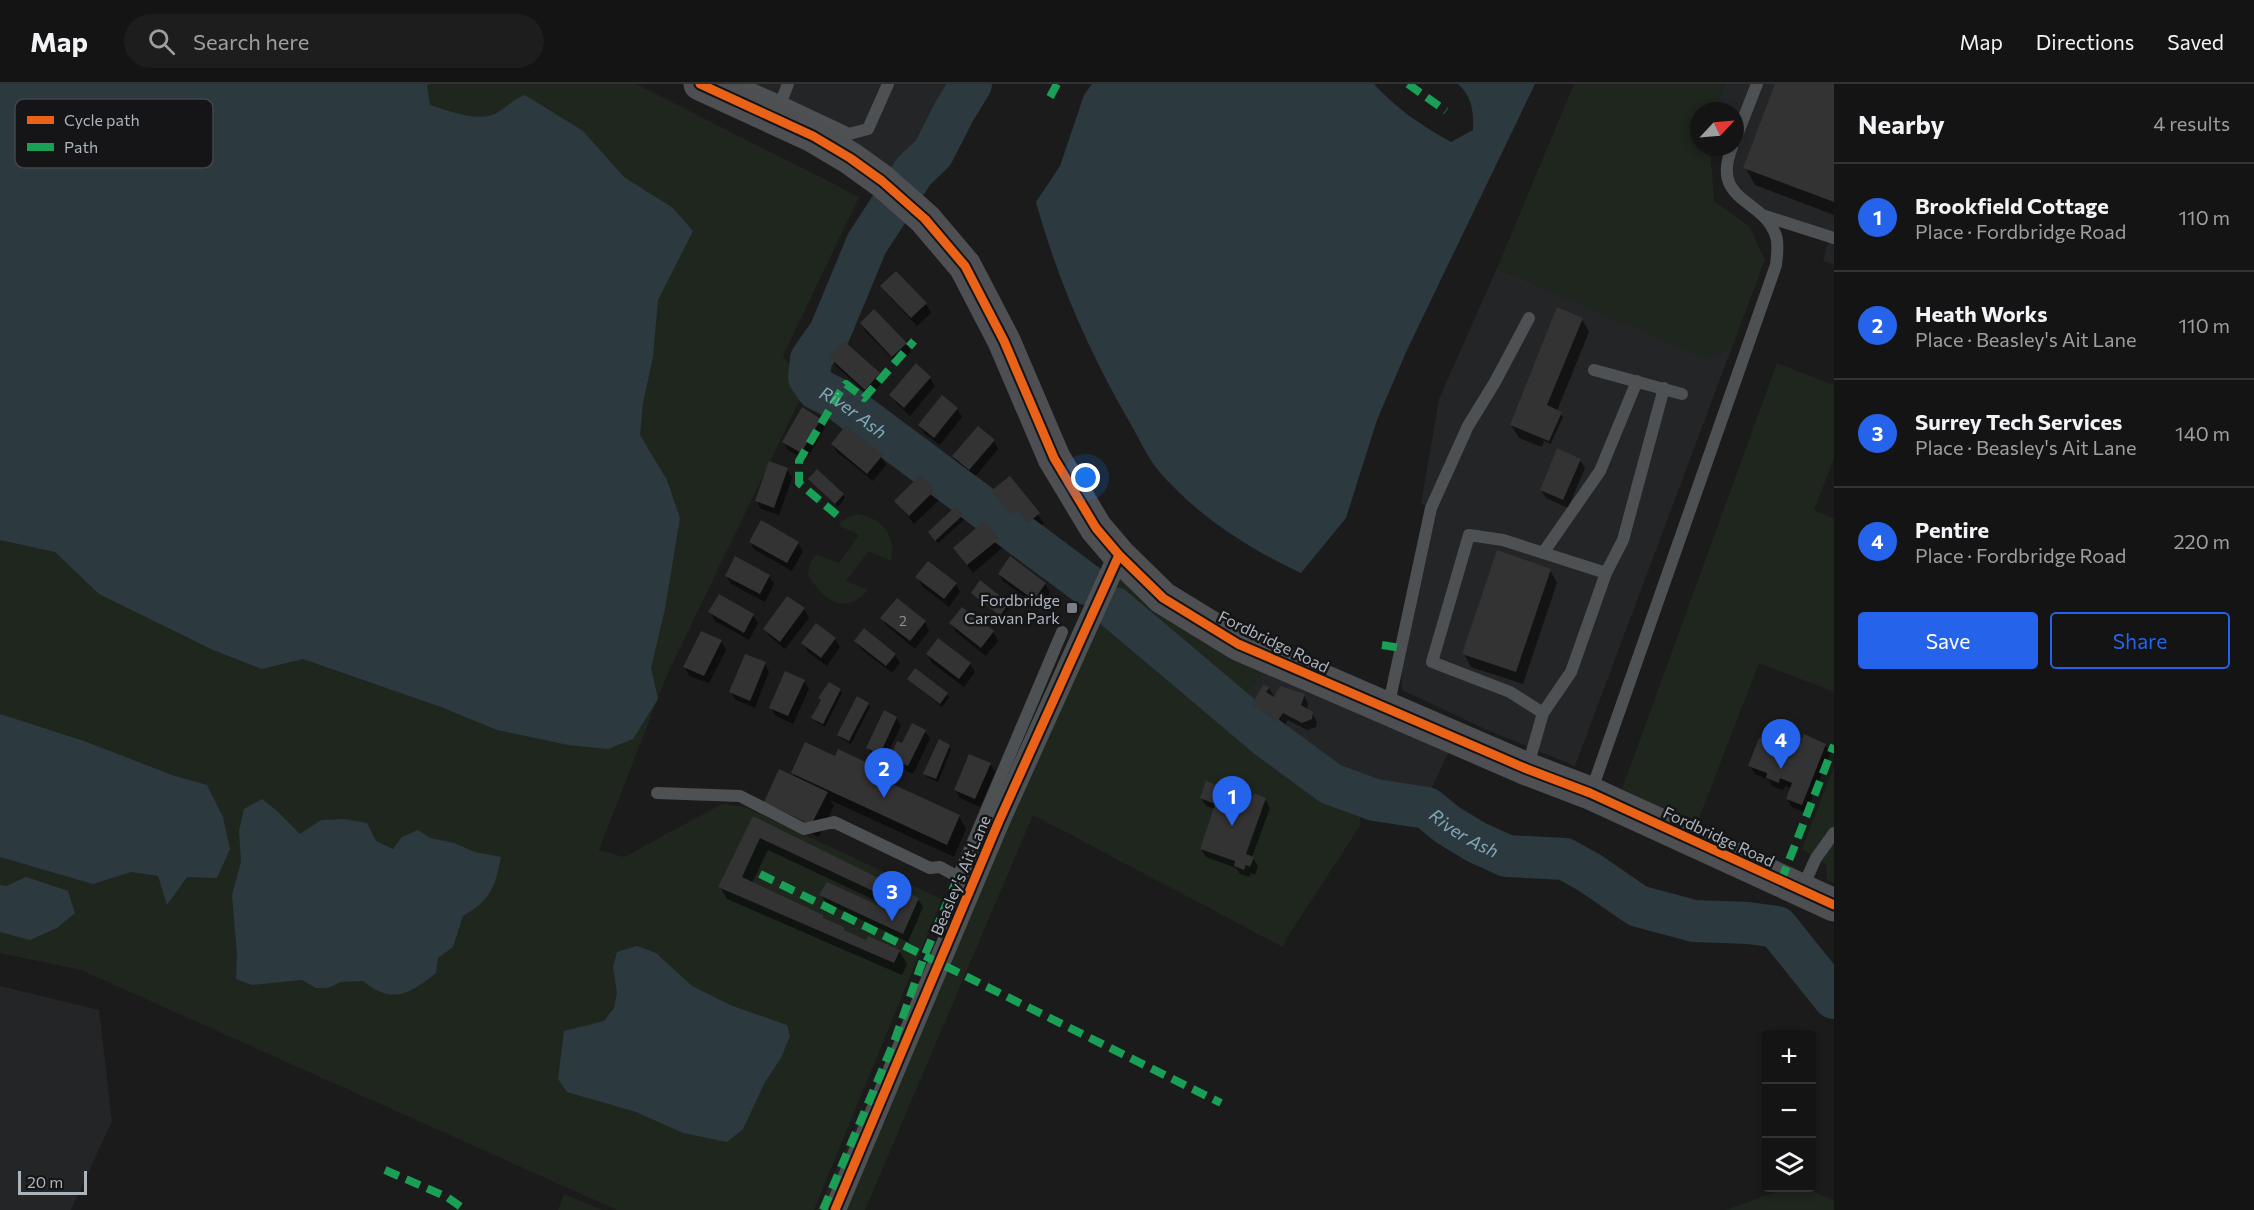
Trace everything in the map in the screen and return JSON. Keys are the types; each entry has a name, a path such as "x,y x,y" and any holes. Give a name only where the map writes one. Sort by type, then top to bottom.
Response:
{"street":[{"name":"Fordbridge Road","path":"700,84 778,110 882,181 926,219 965,266 1004,341 1054,458 1096,528 1119,555 1163,598 1238,644 1527,769 1590,793 1834,905"},
{"name":"Beasley's Ait Lane","path":"835,1210 999,821 1119,555"}],"lane":[{"path":"741,84 778,110 849,134 868,129 888,84"},
{"path":"778,110 788,84"},
{"path":"1744,117 1757,84"},
{"path":"1590,793 1776,265 1778,252 1776,237 1770,225 1761,214 1736,193 1727,180 1726,167 1729,156"},
{"path":"1761,214 1834,238"},
{"path":"1388,709 1431,508 1468,426 1495,382 1529,318"},
{"path":"1594,370 1682,394"},
{"path":"1543,554 1600,471 1637,381"},
{"path":"1527,769 1543,713 1570,672 1606,573 1623,540 1664,388"},
{"path":"1543,713 1510,692 1432,662 1469,535 1503,540 1606,573"},
{"path":"657,793 740,796 804,829 834,822 930,868 939,867 958,877 1062,632"},
{"path":"1801,890 1816,858 1834,833"}],"shaded area":[{"path":"0,84 636,84 859,197 783,356 806,387 667,675 599,850 624,857 722,804 745,807 942,899 814,1210 617,1210 81,970 0,953"},
{"path":"0,84 431,84 427,85 430,105 477,117 492,115 525,95 583,131 624,177 673,208 693,231 658,300 653,357 643,403 640,435 667,480 680,518 665,609 651,668 658,699 633,739 608,749 568,745 497,730 441,707 303,659 262,669 213,650 99,594 55,552 0,540"},
{"path":"721,84 971,84 954,110 933,153 914,171 898,195"},
{"path":"1092,84 1374,84 1410,116 1451,142 1473,130 1471,105 1458,84 1535,84 1407,350 1377,420 1346,518 1301,573 1262,553 1224,529 1189,502 1158,470 1101,370 1064,288 1036,202 1060,166 1084,95"},
{"path":"1574,84 1725,84 1718,102 1690,102 1690,156 1711,156 1714,201 1749,226 1765,260 1732,347 1706,359 1497,268"},
{"path":"1725,84 1834,84 1834,265 1823,261 1830,236 1761,214 1727,180 1731,156 1744,156 1744,102 1718,102"},
{"path":"1497,268 1706,358 1732,347 1575,766 1485,729 1402,690 1401,648 1431,508 1421,504 1439,399"},
{"path":"1777,363 1834,385 1834,459 1814,510 1834,519 1834,692 1759,663 1696,826 1622,789"},
{"path":"856,514 873,519 885,529 892,543 891,561 869,551 846,581 868,590 859,598 843,604 828,598 808,575 810,563 816,554 839,563 859,535 838,525 846,518"},
{"path":"1113,569 1266,664 1243,702 1331,771 1360,778 1360,826 1283,947 1033,815 865,1210 817,1210 999,821"},
{"path":"1266,664 1452,745 1429,794 1331,771 1243,701"},
{"path":"0,714 84,741 172,775 207,785 223,817 230,849 217,878 187,877 167,905 158,876 131,872 93,884 0,857"},
{"path":"1834,766 1834,883 1827,880 1826,865 1802,849"},
{"path":"262,799 300,834 321,820 345,819 367,823 376,841 393,849 402,837 418,830 430,838 454,843 475,852 501,857 494,885 480,904 463,916 453,947 438,958 436,973 409,991 392,995 383,993 363,981 341,982 328,988 316,988 302,980 252,985 236,979 237,955 232,895 241,862 239,831 244,809"},
{"path":"26,877 68,891 75,913 57,928 30,940 0,932 0,885 6,886"},
{"path":"637,946 656,953 692,986 730,1005 787,1025 790,1036 781,1058 765,1082 743,1129 727,1142 683,1133 636,1112 567,1092 558,1079 564,1031 604,1021 614,1008 617,993 613,967 617,952"},
{"path":"0,986 99,1010 112,1121 71,1210 0,1210"},
{"path":"1775,1192 1815,1192 1834,1201 1834,1210 1726,1210"},
{"path":"564,1194 602,1210 558,1210"}],"building":[{"path":"1775,84 1834,84 1834,202 1743,168"},
{"path":"896,271 927,303 911,318 880,286"},
{"path":"1557,307 1583,318 1547,405 1562,412 1549,441 1510,425"},
{"path":"874,309 907,343 892,357 860,323"},
{"path":"844,341 880,373 865,390 829,357"},
{"path":"916,363 931,377 904,408 889,395"},
{"path":"942,395 958,408 934,438 918,425"},
{"path":"802,407 821,419 801,453 782,442"},
{"path":"846,425 883,455 867,474 831,444"},
{"path":"978,426 995,440 969,470 952,456"},
{"path":"1557,448 1581,459 1563,500 1540,490"},
{"path":"769,461 788,468 774,508 755,501"},
{"path":"817,469 844,494 835,504 808,479"},
{"path":"920,475 935,490 909,516 894,501"},
{"path":"1010,476 1040,513 1028,523 1016,509 1010,514 992,490"},
{"path":"955,507 963,515 935,541 928,532"},
{"path":"761,520 799,542 787,563 749,542"},
{"path":"984,521 999,539 967,565 953,548"},
{"path":"1497,550 1551,569 1516,672 1462,654"},
{"path":"735,556 770,575 760,594 725,576"},
{"path":"1010,556 1046,583 1034,600 998,574"},
{"path":"928,561 957,583 944,599 915,577"},
{"path":"980,580 1009,603 1000,616 971,593"},
{"path":"719,594 754,614 744,633 708,612"},
{"path":"787,596 805,608 780,642 763,629"},
{"path":"897,598 926,621 910,641 880,618"},
{"path":"962,607 994,631 981,648 949,623"},
{"path":"816,623 836,638 821,658 801,643"},
{"path":"864,628 896,654 886,666 854,641"},
{"path":"701,631 722,640 704,676 683,667"},
{"path":"938,638 971,663 959,679 926,654"},
{"path":"745,654 766,662 750,701 729,692"},
{"path":"915,668 948,693 940,704 907,679"},
{"path":"785,671 805,680 788,716 769,708"},
{"path":"829,682 841,689 823,724 811,718 821,700 818,698"},
{"path":"1263,685 1270,687 1266,692 1274,697 1280,686 1305,694 1301,705 1313,712 1312,719 1302,723 1283,713 1277,722 1252,704"},
{"path":"857,696 869,703 849,741 837,735"},
{"path":"884,710 897,717 880,754 866,748"},
{"path":"912,723 926,730 908,766 894,760 897,754 893,751 897,741 902,743"},
{"path":"1804,734 1826,744 1802,805 1786,799 1792,783 1780,778 1779,783 1766,778 1767,773 1748,766 1759,738 1796,752"},
{"path":"939,739 950,745 936,779 923,774"},
{"path":"805,742 835,756 838,749 889,773 886,781 960,815 947,845 791,773"},
{"path":"969,754 991,763 975,799 954,790"},
{"path":"779,769 828,792 811,825 764,802"},
{"path":"1206,781 1266,798 1246,854 1254,857 1250,867 1246,865 1244,870 1234,866 1235,861 1200,849 1215,804 1200,798"},
{"path":"753,816 919,898 903,934 819,895 827,882 882,907 886,897 760,838 742,877 823,915 823,918 844,927 844,930 866,940 868,936 900,950 894,963 718,887"}],"waterway":[{"name":"River Ash","path":"971,84 933,153 914,171 867,243 830,332 811,359 809,377 817,389 839,400 1086,584"},
{"name":"River Ash","path":"1114,608 1267,737 1331,784 1375,800 1427,808 1448,825 1476,842 1507,856 1565,859 1638,906 1694,921 1748,923 1777,927 1834,998"}],"marked path":[{"path":"1050,97 1057,84"},
{"path":"1408,84 1446,111"},
{"path":"837,515 799,483 799,461 846,384 864,398 914,341"},
{"path":"1382,645 1401,648"},
{"path":"1781,881 1834,745"},
{"path":"760,874 1221,1103"},
{"path":"823,1210 894,1042 924,957 958,877"},
{"path":"385,1170 447,1197 465,1210"}],"cycle path":[{"path":"700,84 813,136 850,158 882,181 925,219 965,266 1004,341 1054,458 1096,528 1119,555 1163,598 1238,644 1527,769 1590,793 1834,905"},
{"path":"835,1210 999,821 1119,555"}],"place":[{"name":"Fordbridge Caravan Park","path":"1072,608"},
{"name":"Pentire","path":"1781,769"},
{"name":"Heath Works","path":"884,798"},
{"name":"Brookfield Cottage","path":"1232,826"},
{"name":"Surrey Tech Services","path":"892,921"}]}
